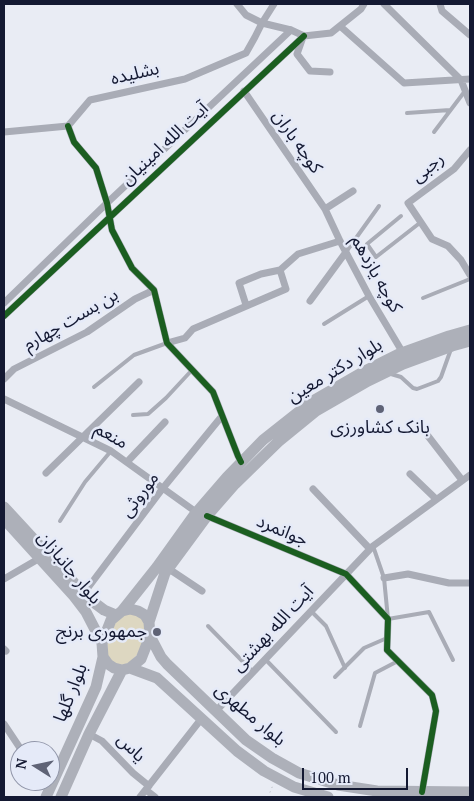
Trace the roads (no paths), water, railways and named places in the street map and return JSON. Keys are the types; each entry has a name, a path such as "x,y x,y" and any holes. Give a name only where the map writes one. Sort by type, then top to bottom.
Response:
{"main road":[{"name":"بلوار دکتر معین","path":"119,613 202,514 241,462 263,440 310,402 363,372 403,353 470,330"},
{"name":"بلوار دکتر معین","path":"149,622 166,574 202,514 266,454 316,411 404,364 452,346 470,342"},
{"name":"بلوار جانبازان","path":"4,507 86,612 102,643"},
{"name":"بلوار جانبازان","path":"4,520 104,610 119,613"},
{"path":"130,609 138,611 145,615 149,622 150,636 141,659 126,669 114,668 108,664 104,657 102,643 106,631 119,613 130,609"},
{"name":"بلوار مطهری","path":"150,636 167,664 246,740 272,758 299,773 338,785 378,791 470,792"},
{"name":"بلوار گلها","path":"60,760 96,687 104,657"},
{"path":"157,678 157,668 160,665 167,664"},
{"name":"بلوار مطهری","path":"126,669 157,678 237,751 264,771 294,787 328,797"},
{"name":"بلوار گلها","path":"61,797 89,734 126,669"}],"street":[{"path":"238,4 246,15 262,23 291,30 304,36 331,34 361,9 364,4"},
{"name":"بشلیده","path":"68,126 90,100 185,78 246,53 274,4"},
{"path":"384,4 461,80 470,103"},
{"path":"440,4 442,11 470,35"},
{"path":"340,26 404,83 470,79"},
{"name":"آیت الله امینیان","path":"4,303 291,30"},
{"path":"304,36 297,54 310,71 330,72"},
{"name":"آیت الله امینیان","path":"4,316 304,36"},
{"name":"کوچه باران","path":"244,91 326,209"},
{"path":"4,132 68,126 74,142 96,168 107,203 112,230 132,268 154,290 167,343 213,392 241,462"},
{"name":"رجبی","path":"470,150 454,169 408,203 432,240 448,246 461,260 470,275"},
{"path":"326,209 353,191"},
{"name":"کوچه یازدهم","path":"326,209 340,241 369,296 403,353"},
{"path":"246,305 239,282 280,270 298,254 340,241"},
{"path":"310,301 346,252"},
{"path":"167,343 185,338 193,329 286,289 280,270"},
{"name":"بن بست چهارم","path":"4,378 14,369 87,332 134,300 154,290"},
{"path":"46,473 139,382"},
{"name":"منعم","path":"4,399 111,451 202,514"},
{"name":"موروثی","path":"84,593 163,488 222,416"},
{"path":"126,462 164,422"},
{"path":"428,436 462,480"},
{"path":"410,474 436,499"},
{"name":"آیت الله بهشتی","path":"216,711 371,548 470,475"},
{"path":"313,489 371,548"},
{"name":"جوانمرد","path":"202,514 346,574"},
{"path":"4,579 43,556"},
{"path":"169,569 202,591"},
{"path":"346,574 388,619 386,650 432,695 436,711 422,792"},
{"path":"384,578 408,574 449,583 470,583"},
{"path":"140,797 202,718"},
{"path":"4,724 15,741"},
{"name":"یاس","path":"89,734 102,741 155,797"}],"lane":[{"path":"434,132 465,91"},
{"path":"407,113 450,110"},
{"path":"346,252 379,206"},
{"path":"400,216 367,244 376,257 421,222"},
{"path":"423,298 470,279"},
{"path":"324,324 369,296"},
{"path":"94,387 134,355 167,343"},
{"path":"384,374 401,377 413,388 417,389 426,386 438,381 441,377 452,346"},
{"path":"133,415 148,414 192,370"},
{"path":"60,521 86,482 111,451"},
{"path":"371,548 384,578 388,619 429,612 454,660"},
{"path":"310,611 326,626 345,668"},
{"path":"208,626 253,672"},
{"path":"335,678 364,648 387,638"},
{"path":"265,659 336,732"},
{"path":"360,726 375,673 398,661"}],"place":[{"name":"بانک کشاورزی","path":"380,409"},
{"name":"جمهوری برنج","path":"157,632"}]}
